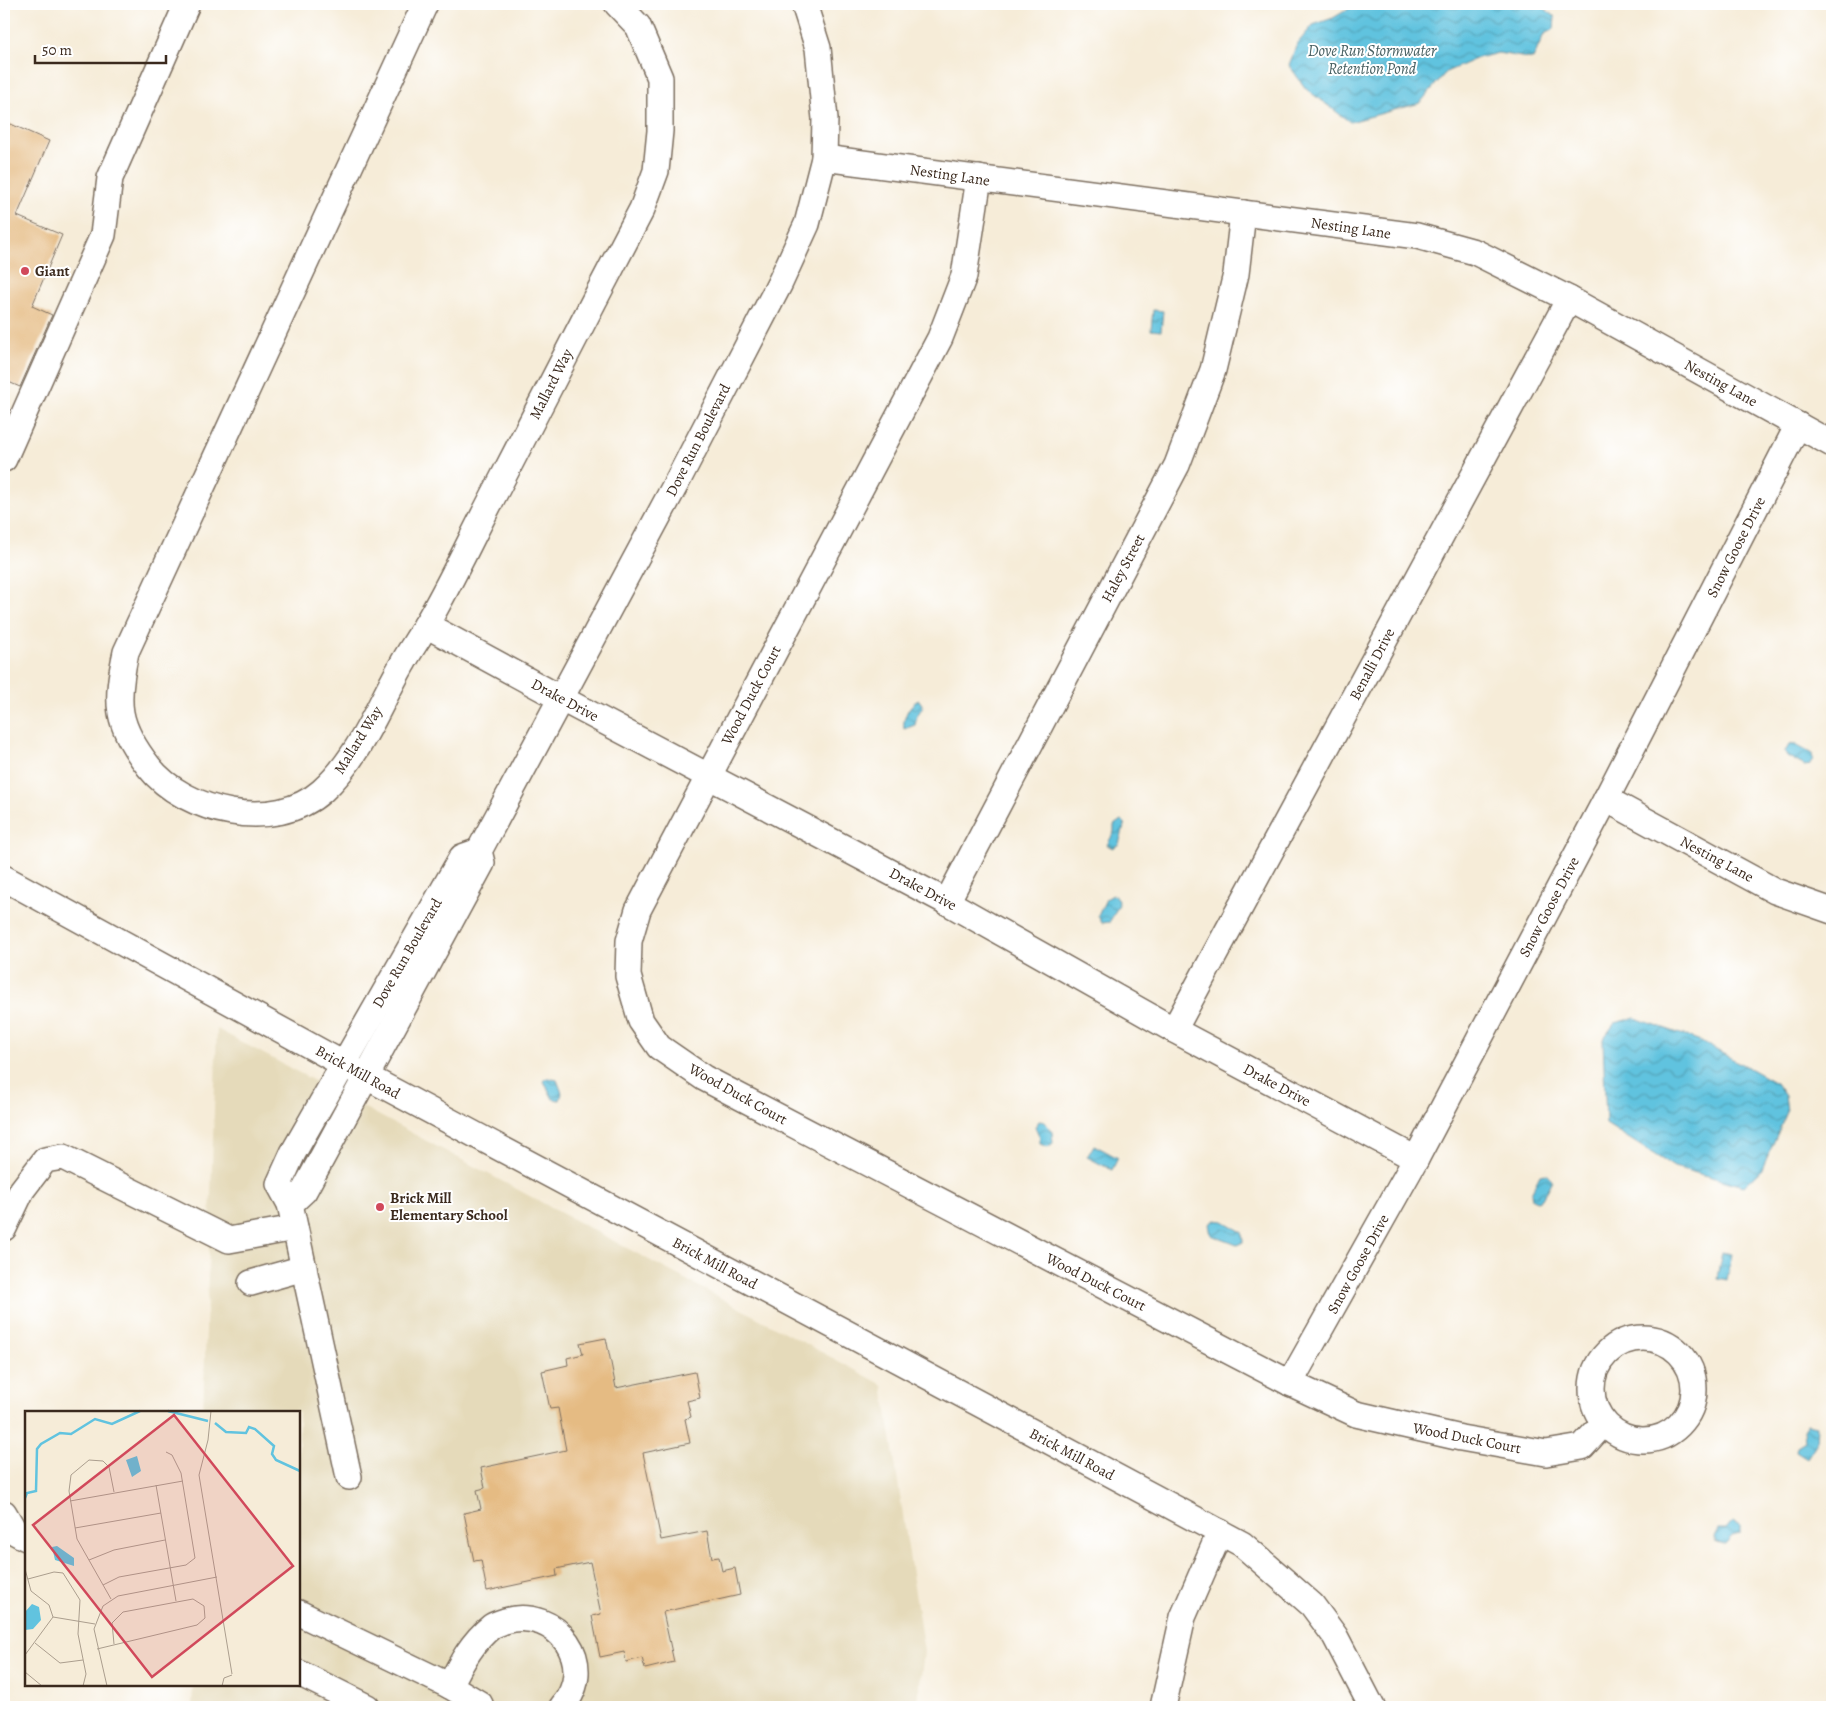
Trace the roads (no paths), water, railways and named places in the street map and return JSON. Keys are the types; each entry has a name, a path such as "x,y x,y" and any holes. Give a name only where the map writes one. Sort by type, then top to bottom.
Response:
{"street":[{"path":"4,459 103,235 110,178 187,4"},
{"name":"Mallard Way","path":"425,4 126,652 118,687 121,718 135,748 158,778 189,798 225,813 260,815 294,807 320,793 344,768 426,625 642,209 656,171 660,131 660,78 638,26 617,4"},
{"name":"Dove Run Boulevard","path":"479,852 462,857 343,1064 279,1184 290,1204 304,1192 482,863 479,852 679,478 780,283 807,224 824,158 824,119 818,48 804,4"},
{"name":"Nesting Lane","path":"824,158 1418,236 1475,252 1569,299 1832,444"},
{"name":"Wood Duck Court","path":"979,178 964,276 940,338 638,910 629,941 628,976 641,1021 659,1047 704,1078 1290,1384 1356,1414 1461,1438 1546,1453 1582,1446 1604,1423"},
{"name":"Haley Street","path":"947,902 1177,465 1213,370 1236,274 1243,213"},
{"name":"Benalli Drive","path":"1174,1030 1569,299"},
{"name":"Snow Goose Drive","path":"1290,1384 1416,1159 1606,799 1798,425"},
{"name":"Drake Drive","path":"426,625 560,698 947,902 1174,1030 1416,1159"},
{"name":"Nesting Lane","path":"1606,799 1775,891 1832,911"},
{"name":"Brick Mill Road","path":"4,878 366,1077 1242,1544 1312,1605 1335,1636 1372,1707"},
{"path":"4,1228 22,1190 46,1160 64,1158 229,1240 295,1228"},
{"path":"290,1204 349,1477"},
{"path":"251,1283 304,1268"},
{"path":"1634,1338 1657,1339 1666,1342 1687,1361 1694,1377 1695,1395 1687,1417 1671,1433 1648,1441 1636,1441 1619,1435 1604,1423 1594,1405 1592,1387 1598,1365 1612,1348 1634,1338"},
{"path":"4,1513 15,1532 25,1537"},
{"path":"1163,1707 1183,1617 1220,1532"},
{"path":"300,1612 450,1686 480,1704 480,1707"},
{"path":"450,1686 460,1663 477,1640 492,1625 515,1619 533,1620 550,1626 564,1638 574,1651 577,1671 574,1686 562,1707"},
{"path":"300,1674 367,1707"}],"water":[{"name":"Dove Run Stormwater Retention Pond","path":"1357,4 1539,4 1555,17 1554,29 1544,34 1533,59 1498,53 1478,58 1446,72 1420,103 1350,122 1306,89 1289,65 1297,44 1313,25 1333,18"},
{"path":"1153,310 1163,311 1161,331 1151,330"},
{"path":"919,700 923,706 917,716 915,725 904,729 907,712"},
{"path":"1794,744 1812,754 1813,759 1809,765 1805,766 1787,756 1785,752 1789,745"},
{"path":"1121,820 1125,823 1119,844 1113,848 1107,845 1114,832 1114,825"},
{"path":"1113,895 1117,898 1119,904 1110,922 1102,923 1098,916 1106,899"},
{"path":"1635,1018 1698,1040 1776,1083 1785,1096 1787,1112 1762,1169 1744,1186 1674,1167 1606,1124 1603,1039 1615,1023"},
{"path":"547,1078 557,1080 562,1093 560,1100 553,1099 544,1081"},
{"path":"1039,1121 1045,1122 1052,1132 1053,1143 1048,1147 1040,1144 1040,1137 1035,1127"},
{"path":"1094,1145 1118,1158 1112,1170 1087,1157"},
{"path":"1546,1174 1552,1180 1542,1199 1537,1201 1532,1199 1531,1193 1540,1175"},
{"path":"1215,1220 1223,1221 1242,1232 1243,1242 1237,1245 1211,1235 1209,1224"},
{"path":"1722,1252 1732,1254 1727,1280 1717,1278"},
{"path":"1808,1424 1817,1426 1816,1444 1807,1458 1796,1451 1797,1446 1805,1441 1804,1430"},
{"path":"1732,1522 1740,1526 1740,1534 1732,1536 1725,1544 1716,1542 1714,1537 1718,1529 1726,1529"}],"place":[{"name":"Giant","path":"25,271"},
{"name":"Brick Mill Elementary School","path":"380,1207"}]}
